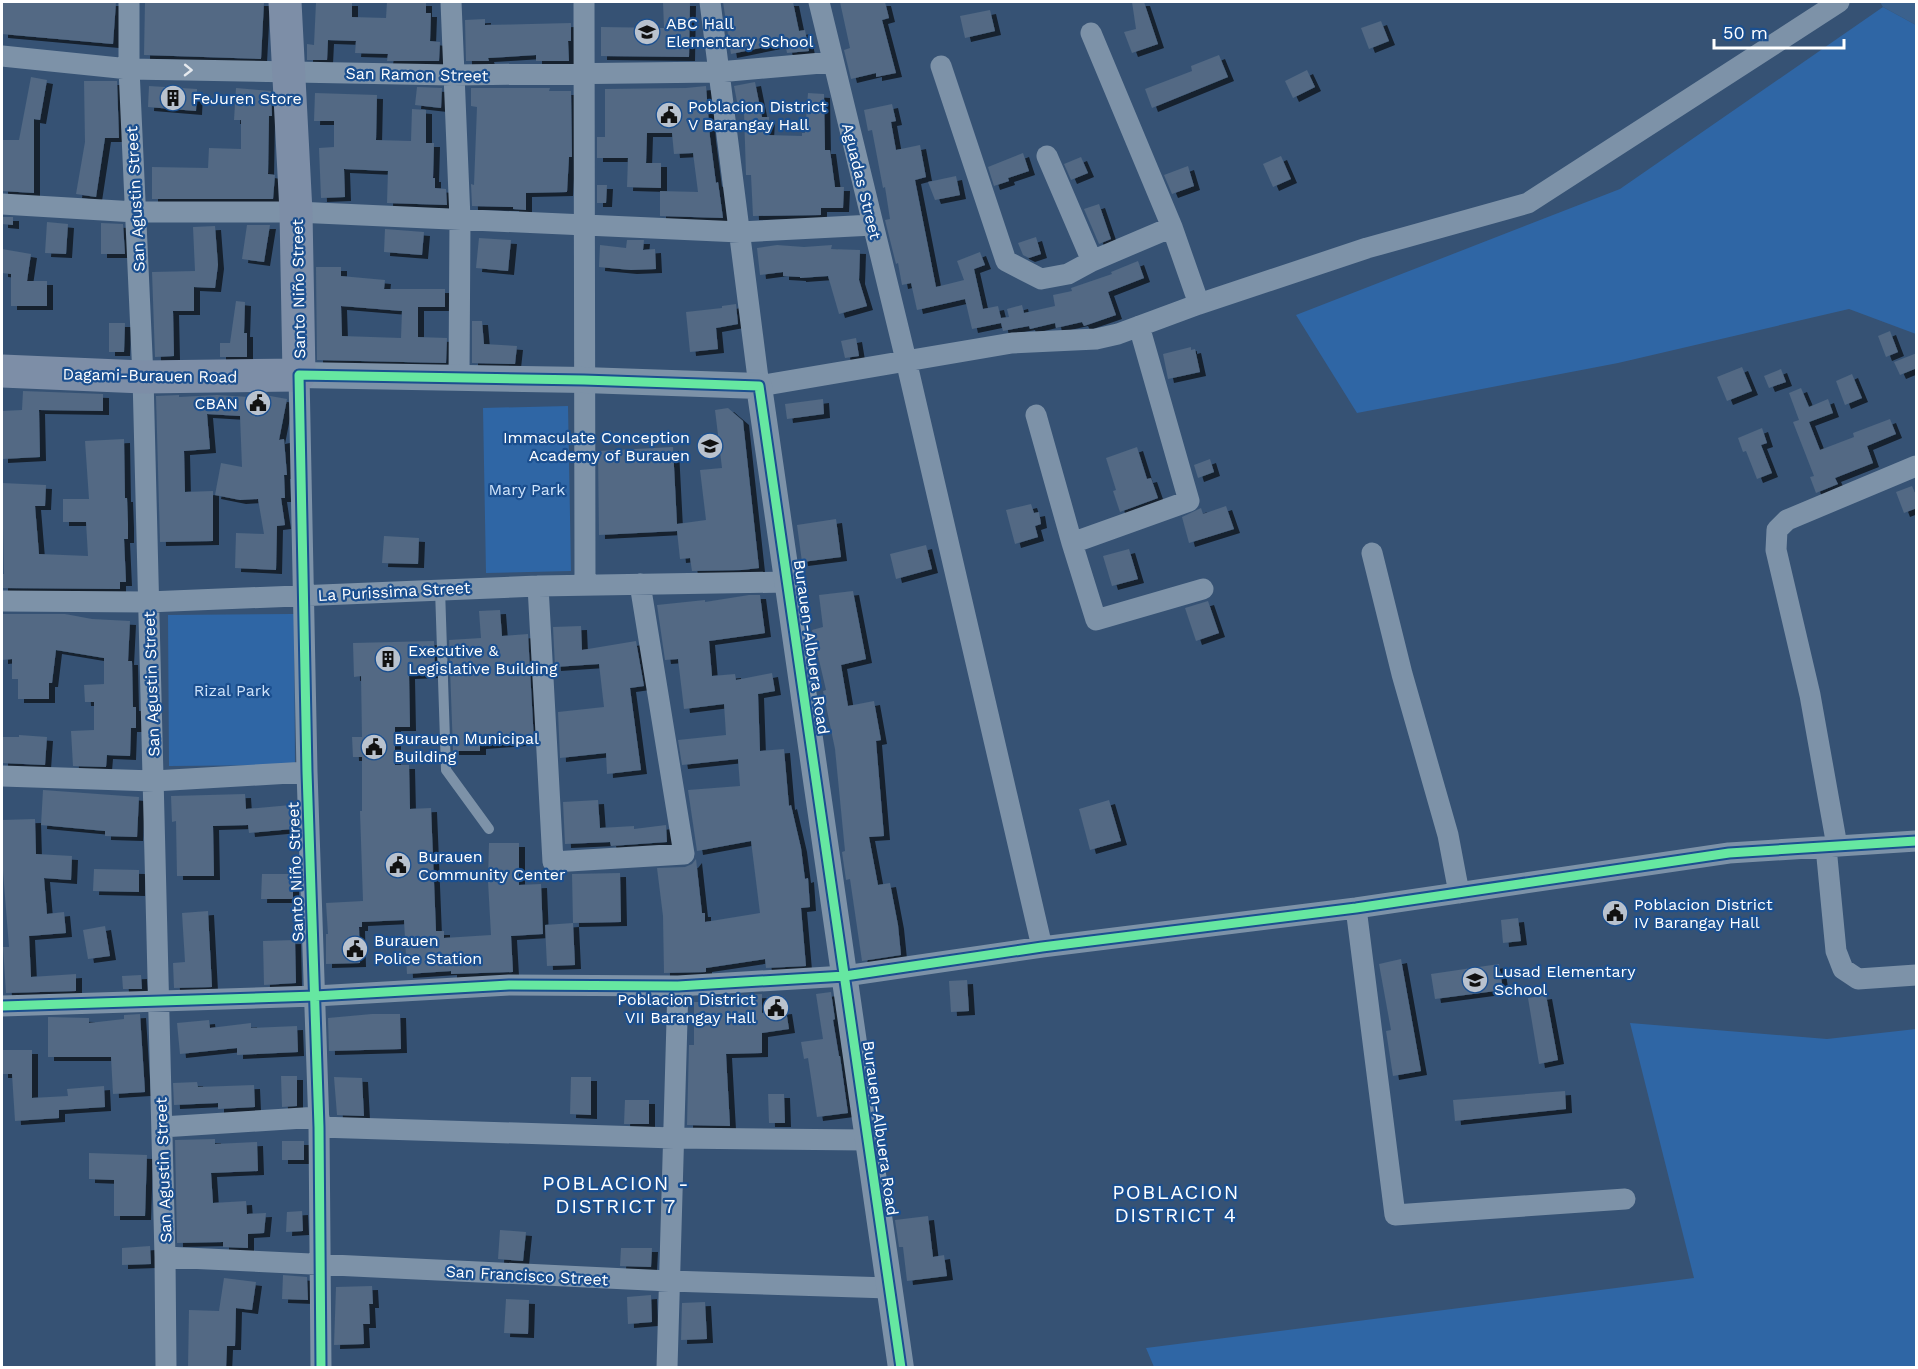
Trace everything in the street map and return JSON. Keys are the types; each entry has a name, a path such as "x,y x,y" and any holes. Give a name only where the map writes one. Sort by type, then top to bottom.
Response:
{"main road":[{"name":"Santo Niño Street","path":"285,2 296,212 299,375"},
{"name":"Dagami-Burauen Road","path":"2,371 143,376 299,375"}],"street":[{"name":"San Agustin Street","path":"129,2 129,69 143,376 154,781 166,1368"},
{"path":"451,2 460,219 459,378"},
{"path":"584,2 585,584"},
{"path":"710,2 759,386"},
{"name":"Aguadas Street","path":"819,2 906,360 1042,947"},
{"path":"299,375 584,380 759,386 1012,344 1096,339 1367,248 1528,203 1839,2"},
{"path":"1091,33 1172,227 1199,304"},
{"name":"San Ramon Street","path":"2,56 129,69 453,75 718,72 833,62"},
{"path":"941,66 1006,261 1041,279 1068,274 1092,261 1172,227"},
{"path":"1047,156 1092,261"},
{"path":"2,204 136,212 296,212 740,232 873,225"},
{"path":"1072,543 1189,501 1139,326"},
{"name":"Santo Niño Street","path":"299,375 307,772 319,1122 321,1368"},
{"name":"Burauen-Albuera Road","path":"759,386 901,1368"},
{"path":"1036,415 1096,620 1203,589"},
{"path":"1917,466 1788,520 1777,530 1776,550 1810,695 1831,847 1836,951 1843,969 1858,979 1917,975"},
{"path":"1372,553 1402,674 1448,835 1459,893"},
{"name":"La Purissima Street","path":"2,601 148,602 585,584 787,582"},
{"path":"538,586 553,862 684,854 640,584"},
{"path":"2,776 154,781 307,772"},
{"path":"2,1006 315,996 509,985 678,986 845,976 1042,947 1356,908 1730,853 1917,841"},
{"path":"1356,908 1395,1215 1625,1198"},
{"path":"667,1368 678,986"},
{"path":"162,1127 319,1122 674,1138 867,1140"},
{"name":"San Francisco Street","path":"165,1257 669,1281 889,1288"}],"lane":[{"path":"440,589 446,770 489,829"}],"green space":[{"path":"1883,7 1916,25 1916,334 1849,309 1618,363 1357,413 1296,315 1620,189"},
{"name":"Mary Park","path":"568,406 571,571 486,573 483,408"},
{"name":"Rizal Park","path":"294,614 295,765 169,766 168,615"},
{"path":"1630,1023 1827,1039 1916,1029 1916,1367 1154,1367 1146,1348 1694,1278"}],"shaded area":[{"path":"1880,2 1916,2 1916,25 1883,7"}],"building":[{"path":"2,2 116,2 113,44 2,34"},
{"path":"145,2 264,2 261,59 144,55"},
{"path":"316,2 352,2 352,17 386,18 387,2 426,2 426,13 431,13 430,41 440,42 439,61 387,61 388,54 355,53 356,41 328,40 327,60 307,60 307,44 314,45"},
{"path":"663,2 690,2 689,57 601,56 601,27 664,28"},
{"path":"723,2 793,2 799,31 805,30 809,51 787,53 785,43 731,54"},
{"path":"840,2 885,2 889,18 882,20 896,73 876,77 876,73 851,79 844,50 850,48"},
{"path":"1132,2 1144,2 1158,44 1132,53 1124,32 1136,29"},
{"path":"990,10 995,31 965,38 960,16"},
{"path":"485,19 485,25 571,23 571,41 568,41 569,61 536,61 536,55 488,58 489,61 466,61 465,20"},
{"path":"1381,21 1389,41 1369,49 1361,28"},
{"path":"1219,55 1228,77 1152,108 1145,89 1192,71 1191,66"},
{"path":"1307,70 1315,87 1293,98 1285,81"},
{"path":"31,77 47,80 40,120 34,119 34,193 2,191 2,140 19,140"},
{"path":"84,81 117,81 119,138 105,138 96,197 76,194 85,142"},
{"path":"755,82 762,117 769,117 768,135 802,136 802,133 805,133 808,93 824,94 825,150 830,150 835,187 844,187 843,208 821,208 821,215 753,216 751,175 746,175 744,112 739,112 734,86"},
{"name":"FeJuren Store","path":"149,86 197,89 196,111 148,107"},
{"path":"706,86 710,137 723,218 660,216 660,191 698,192 693,153 674,154 672,133 647,133 646,163 661,163 661,188 627,187 628,158 597,158 597,137 605,137 605,89"},
{"path":"417,87 442,88 441,108 415,105"},
{"path":"236,88 271,91 272,116 269,116 268,174 275,175 273,199 152,199 152,167 208,168 209,148 241,149 241,120 234,120"},
{"path":"471,88 550,88 549,91 571,91 572,157 569,157 567,192 526,193 526,210 513,209 513,207 472,206 471,184 474,185 477,107 471,106"},
{"path":"315,93 377,95 376,140 411,141 412,109 426,110 426,143 434,143 435,188 446,189 447,205 387,203 388,171 344,169 345,197 321,198 319,148 334,147 334,121 314,121"},
{"path":"892,104 896,121 891,122 896,150 920,145 926,177 915,180 936,287 964,280 957,261 980,252 985,265 974,269 983,309 998,306 1001,318 1009,317 1007,309 1022,305 1024,313 1055,306 1053,295 1072,291 1071,288 1112,274 1111,272 1138,261 1144,278 1108,292 1116,315 1084,326 1082,322 1056,328 1055,323 1030,329 1029,326 1003,331 1001,323 972,329 965,299 917,310 911,283 902,285 898,263 896,264 885,220 890,219 885,187 883,188 872,130 868,131 864,110"},
{"path":"1023,153 1029,171 1008,178 1009,181 994,186 988,167"},
{"path":"1281,156 1291,179 1273,187 1263,164"},
{"path":"1081,157 1088,173 1071,180 1064,164"},
{"path":"1188,166 1194,186 1172,194 1164,175"},
{"path":"956,176 960,195 935,200 928,182"},
{"path":"597,185 607,185 606,203 597,203"},
{"path":"1099,204 1111,239 1099,244 1084,209"},
{"path":"2,217 13,217 13,225 2,224"},
{"path":"47,222 68,224 66,254 45,253"},
{"path":"101,223 123,224 125,254 101,254"},
{"path":"247,225 270,225 264,262 242,259"},
{"path":"215,226 218,265 215,288 194,287 194,311 173,311 174,356 155,357 152,272 195,271 193,227"},
{"path":"385,229 424,232 422,255 384,252"},
{"path":"1036,237 1041,254 1029,258 1023,255 1018,243"},
{"path":"479,238 511,240 508,271 476,268"},
{"path":"627,240 644,240 643,250 655,249 656,269 631,270 599,267 600,245 626,248"},
{"path":"777,245 804,247 832,245 831,249 860,250 859,280 867,306 839,314 828,276 800,278 783,276 783,272 760,275 757,248"},
{"path":"2,249 31,254 27,281 47,281 47,306 11,306 11,274 2,273"},
{"path":"316,267 341,267 341,276 385,280 384,289 445,289 445,307 418,307 418,337 447,338 446,363 317,360","holes":["341,306 402,311 401,338 342,336"]},
{"path":"236,301 245,302 244,333 247,333 247,357 220,357 220,343 230,343"},
{"path":"736,304 738,324 716,328 718,349 690,352 686,312"},
{"path":"472,321 482,321 484,344 517,346 515,364 472,363"},
{"path":"109,323 125,323 124,352 109,352"},
{"path":"1890,331 1898,352 1886,357 1878,336"},
{"path":"856,338 859,356 845,358 841,341"},
{"path":"1191,347 1191,350 1195,349 1200,372 1168,379 1163,354"},
{"path":"1917,353 1917,368 1900,375 1894,362"},
{"path":"1742,367 1752,391 1727,401 1717,377"},
{"path":"1781,369 1786,382 1769,388 1764,376"},
{"path":"1852,374 1862,398 1845,405 1836,381"},
{"path":"1801,388 1809,407 1828,399 1833,413 1809,422 1820,450 1854,437 1853,433 1890,419 1896,434 1867,446 1873,463 1835,478 1838,484 1816,493 1810,477 1814,476 1793,422 1799,420 1789,393"},
{"path":"23,391 103,394 103,411 39,410 40,457 2,459 2,411 22,410"},
{"path":"259,394 287,399 279,440 284,439 287,475 284,475 285,498 281,498 285,525 277,526 276,570 235,568 236,533 264,534 258,499 240,500 215,495 221,463 242,467 240,416 207,414 210,449 184,451 185,492 213,491 213,541 160,542 156,396 249,397 249,395 258,396"},
{"path":"823,399 824,414 787,419 785,404"},
{"path":"728,408 743,421 759,568 692,571 690,558 680,559 677,531 599,535 598,451 673,447 677,524 706,520 700,470 722,468 715,410"},
{"path":"1762,428 1767,443 1761,445 1772,473 1757,479 1738,438"},
{"path":"124,439 128,524 128,539 124,539 126,582 120,582 120,589 2,588 2,574 4,574 2,483 46,485 45,506 35,506 39,554 88,556 86,522 63,522 63,499 89,499 85,441"},
{"path":"1137,447 1147,479 1151,478 1158,498 1120,512 1106,458"},
{"path":"1210,459 1214,472 1198,478 1194,465"},
{"path":"1912,486 1917,497 1917,508 1904,513 1896,492"},
{"path":"1031,504 1034,513 1039,512 1041,524 1035,526 1038,537 1015,544 1006,510"},
{"path":"1226,506 1234,529 1189,543 1182,517 1201,508 1203,514"},
{"path":"836,519 841,557 802,562 797,525"},
{"path":"384,536 419,538 418,564 382,563"},
{"path":"926,545 932,569 896,579 890,554"},
{"path":"1129,549 1138,579 1112,586 1103,556"},
{"path":"853,591 866,659 841,665 848,706 874,701 881,740 876,741 884,836 869,837 878,885 890,883 901,955 862,961 850,879 846,880 842,852 845,851 835,749 823,691 826,690 812,630 823,627 819,595"},
{"path":"760,595 765,633 709,641 712,676 735,674 736,680 772,673 775,691 758,694 760,751 784,749 789,806 791,805 801,848 805,879 808,878 810,907 801,908 806,966 766,968 765,959 706,968 706,972 664,973 663,916 657,868 685,867 696,859 705,922 760,913 751,841 697,851 688,790 740,786 738,759 682,765 678,740 726,735 724,704 684,709 678,659 665,660 657,605 705,600 705,602"},
{"path":"1208,601 1219,633 1196,641 1185,608"},
{"path":"500,610 502,636 528,634 534,741 480,745 480,751 453,751 449,640 481,638 479,611"},
{"path":"2,614 65,614 92,619 130,621 128,661 132,661 136,728 131,728 130,756 107,755 106,767 73,766 71,731 94,730 94,702 85,702 84,685 104,684 104,658 56,650 52,683 49,683 49,699 18,699 18,679 12,679 12,659 2,660"},
{"path":"581,626 582,650 636,641 644,686 630,688 641,770 607,774 606,753 560,758 558,712 604,707 599,664 555,667 553,627"},
{"path":"434,641 435,674 409,675 410,727 395,727 395,765 409,765 410,809 431,808 436,931 444,931 444,938 491,935 488,881 489,843 519,843 519,885 541,884 543,934 511,936 513,972 451,974 451,971 407,974 404,920 362,922 362,927 359,927 360,963 326,964 326,934 328,934 326,903 363,901 360,811 362,811 362,757 353,757 352,737 362,737 361,676 354,677 353,643"},
{"path":"19,735 47,737 45,765 2,763 2,737 19,737"},
{"path":"43,790 139,797 137,837 105,836 105,831 41,825"},
{"path":"245,794 246,809 291,805 293,829 249,833 248,825 213,826 214,876 177,876 176,821 172,822 171,796"},
{"path":"598,800 600,828 634,826 634,829 666,825 667,842 611,846 610,842 565,844 563,802"},
{"path":"1109,800 1121,841 1090,850 1079,809"},
{"path":"35,819 36,854 72,856 71,880 44,878 47,914 64,912 66,933 29,936 31,977 76,974 76,991 6,993 3,947 9,947 2,859 2,820"},
{"path":"94,869 139,870 139,892 93,891"},
{"path":"620,873 621,922 573,923 572,874"},
{"path":"262,874 293,874 293,899 261,899"},
{"path":"208,911 212,987 174,988 173,963 185,962 182,913"},
{"path":"1518,918 1521,941 1503,943 1501,920"},
{"path":"573,923 575,965 547,966 545,925"},
{"path":"105,926 110,956 88,959 83,930"},
{"path":"295,940 296,983 264,985 263,941"},
{"path":"1401,959 1421,1071 1393,1076 1386,1031 1391,1030 1379,964"},
{"path":"1499,964 1503,990 1435,999 1431,974"},
{"path":"141,975 142,989 123,989 122,976"},
{"path":"967,980 969,1011 951,1012 949,981"},
{"path":"831,992 835,1019 833,1020 848,1113 817,1117 808,1058 804,1059 801,1042 823,1039 816,994"},
{"path":"762,994 762,1013 786,1010 789,1029 762,1033 762,1053 726,1054 730,1126 687,1125 689,1045 694,1045 694,1002 739,1002 739,995"},
{"path":"1546,995 1558,1060 1539,1064 1528,998"},
{"path":"140,1014 145,1092 113,1094 111,1057 48,1057 48,1017 89,1018 89,1023 124,1019 124,1015"},
{"path":"400,1014 401,1049 329,1051 328,1018"},
{"path":"209,1020 210,1028 251,1023 251,1028 297,1026 298,1052 237,1055 237,1048 180,1054 177,1023"},
{"path":"2,1050 32,1050 32,1098 68,1096 67,1089 104,1086 105,1107 59,1110 59,1118 15,1121 12,1074 2,1074"},
{"path":"281,1076 297,1076 297,1106 282,1107"},
{"path":"334,1077 362,1078 364,1116 337,1115"},
{"path":"571,1077 591,1077 591,1115 570,1114"},
{"path":"197,1082 198,1087 254,1085 255,1107 218,1109 218,1103 174,1105 173,1083"},
{"path":"1565,1091 1566,1109 1455,1121 1453,1100"},
{"path":"768,1094 784,1094 785,1123 769,1123"},
{"path":"625,1100 649,1100 649,1124 624,1124"},
{"path":"215,1139 215,1144 257,1142 258,1171 211,1173 213,1203 246,1201 247,1214 266,1213 264,1233 248,1234 248,1248 223,1247 223,1242 177,1243 175,1140"},
{"path":"282,1141 304,1141 304,1160 282,1160"},
{"path":"89,1153 147,1155 145,1216 114,1216 114,1180 89,1179"},
{"path":"302,1211 303,1231 286,1232 287,1212"},
{"path":"928,1216 933,1257 944,1255 947,1276 907,1281 903,1247 899,1247 895,1220"},
{"path":"500,1230 526,1232 523,1261 498,1259"},
{"path":"150,1246 151,1264 122,1265 122,1248"},
{"path":"621,1248 652,1248 651,1267 620,1266"},
{"path":"283,1275 307,1277 308,1300 282,1299"},
{"path":"224,1278 256,1282 252,1310 236,1308 235,1346 227,1346 226,1368 188,1368 189,1310 219,1311"},
{"path":"372,1286 373,1304 369,1304 370,1324 363,1324 364,1344 334,1345 336,1287"},
{"path":"651,1295 652,1322 628,1324 627,1297"},
{"path":"506,1299 529,1300 528,1334 504,1333"},
{"path":"705,1302 707,1339 681,1340 682,1303"}],"cycle path":[{"path":"321,1368 319,1127 307,772 299,375 584,380 759,386 901,1368"},
{"path":"2,1006 315,996 509,985 678,986 845,976 1042,947 1356,908 1729,853 1916,841"}],"place":[{"name":"ABC Hall Elementary School","path":"647,32"},
{"name":"FeJuren Store","path":"173,98"},
{"name":"Poblacion District V Barangay Hall","path":"669,115"},
{"name":"CBAN","path":"258,403"},
{"name":"Immaculate Conception Academy of Burauen","path":"710,446"},
{"name":"Executive & Legislative Building","path":"388,659"},
{"name":"Burauen Municipal Building","path":"374,747"},
{"name":"Burauen Community Center","path":"398,865"},
{"name":"Poblacion District IV Barangay Hall","path":"1615,913"},
{"name":"Burauen Police Station","path":"355,949"},
{"name":"Lusad Elementary School","path":"1475,980"},
{"name":"Poblacion District VII Barangay Hall","path":"776,1008"}],"district":[{"name":"POBLACION - DISTRICT 7","path":"616,1194"},
{"name":"POBLACION DISTRICT 4","path":"1176,1204"}]}
